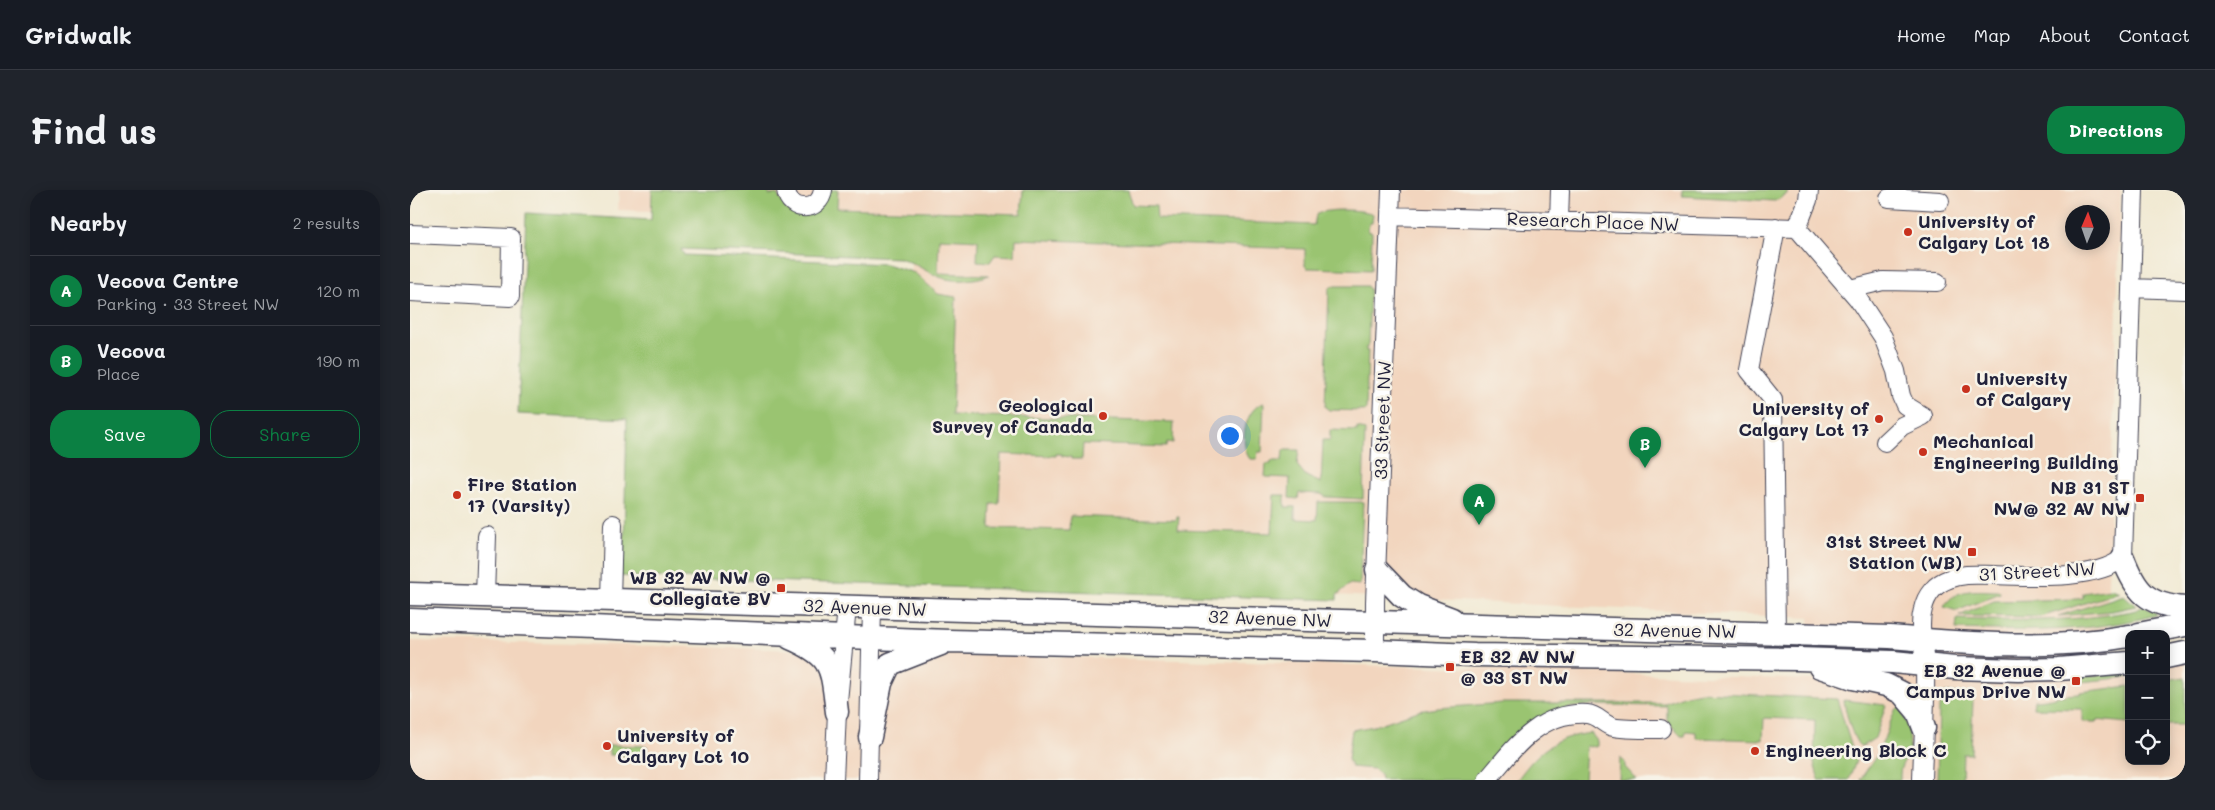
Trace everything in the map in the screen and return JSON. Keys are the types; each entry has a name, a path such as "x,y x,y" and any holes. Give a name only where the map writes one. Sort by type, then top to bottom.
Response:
{"main road":[{"path":"2123,558 2133,583 2144,595 2165,606 2185,608"},
{"path":"1376,570 1402,596 1418,606 1471,626"},
{"name":"32 Avenue NW","path":"410,594 1890,637 1953,643 2043,644 2125,637"},
{"name":"32 Avenue NW","path":"410,620 949,641 1485,655 1798,659 1893,662 1925,666 2018,670 2059,669 2125,663"},
{"path":"2159,630 2185,625"},
{"path":"782,634 821,654 832,674 837,712"},
{"path":"870,737 881,683 890,664 949,641"},
{"path":"2170,656 2185,654"},
{"path":"1798,659 1853,678 1886,685 1902,693 1918,712 1924,728"}],"street":[{"path":"786,190 789,200 794,205 806,208 817,203 821,198 823,190"},
{"name":"33 Street NW","path":"1375,651 1376,570 1390,190"},
{"path":"1558,221 1560,190"},
{"path":"1809,190 1808,200 1796,228 1850,290 1883,337 1905,405 1923,416 1902,426 1885,442"},
{"path":"2123,558 2134,190"},
{"path":"1889,198 1940,200"},
{"name":"Research Place NW","path":"1390,216 1796,228"},
{"path":"1776,227 1749,370 1773,400 1776,634"},
{"path":"410,234 510,238 510,297 410,292"},
{"path":"1850,290 1883,280 1937,282"},
{"path":"2131,288 2185,290"},
{"path":"611,600 613,524"},
{"path":"485,596 487,536"},
{"name":"31 Street NW","path":"1922,780 1925,666 1922,612 1927,598 1934,588 1949,578 1964,575 2044,575 2095,571 2113,566 2123,558"},
{"path":"834,780 837,712 847,607"},
{"path":"868,780 872,608"},
{"path":"1488,780 1520,740 1534,729 1552,720 1571,715 1588,714 1598,717 1611,727 1660,729"}],"shaded area":[{"path":"619,190 2121,190 2105,674 2125,672 2125,765 2170,765 2170,664 2185,662 2185,780 410,780 410,641 1508,669 1813,680 1809,618 903,574 912,219 618,210"}],"green space":[{"path":"652,190 768,190 769,195 777,194 786,209 798,215 827,190 838,190 837,208 1021,214 1023,190 1128,190 1133,205 1156,206 1157,219 1314,225 1316,215 1327,211 1353,210 1373,214 1372,223 1369,223 1368,231 1372,232 1371,270 1307,268 1305,266 1305,249 1016,239 1015,256 995,255 990,262 977,261 978,240 939,238 938,273 989,275 975,279 956,280 939,277 900,258 681,249 684,255 886,264 915,273 938,294 956,297 952,415 1174,422 1173,443 1167,442 1166,447 1083,444 1082,459 1071,459 1071,457 1062,456 1062,454 1056,454 1056,456 1001,454 999,504 991,504 990,528 1069,530 1070,516 1176,520 1179,517 1178,530 1272,533 1274,495 1285,495 1285,507 1295,507 1295,519 1317,520 1318,502 1363,502 1360,585 1350,584 1337,595 1337,600 617,576 618,544 624,544 627,419 518,414 526,213 651,220"},
{"path":"1682,190 1787,190 1787,194 1775,201 1682,196"},
{"path":"1332,286 1367,286 1370,290 1368,347 1366,347 1366,351 1368,351 1366,410 1364,411 1329,410 1325,407 1329,289"},
{"path":"1264,403 1262,452 1258,452 1257,459 1250,459 1245,445 1245,428 1252,412 1257,406"},
{"path":"1357,428 1365,430 1363,499 1299,493 1298,499 1289,498 1290,478 1265,477 1266,464 1271,464 1271,461 1282,461 1283,450 1299,450 1297,465 1306,476 1321,483 1323,440 1330,440 1330,430 1357,431"},
{"path":"2110,589 2120,592 2041,617 1959,616 1994,601 2077,599 2083,598 2083,593"},
{"path":"1969,591 2000,591 2000,593 1957,611 1944,607 1955,596"},
{"path":"2124,595 2136,606 2113,611 2058,616"},
{"path":"2143,606 2156,613 2156,615 2131,621 2082,628 2032,630 1956,629 1957,619 2055,620 2129,612"},
{"path":"2125,671 2125,677 2081,682 2080,677"},
{"path":"2185,677 2185,725 2170,725 2170,679"},
{"path":"2125,686 2125,723 2096,720 2096,722 2082,722 2082,709 2033,708 2034,700 2080,694 2080,692"},
{"path":"1701,692 1837,699 1856,761 1849,780 1819,780 1814,763 1815,720 1764,718 1763,740 1696,738 1696,732 1686,731 1685,736 1681,736 1667,721 1667,706 1592,705 1567,708 1480,780 1381,780 1380,774 1374,769 1351,767 1348,759 1352,730 1374,726 1418,711 1502,703 1665,703 1686,695"},
{"path":"1945,693 1960,693 1960,695 1969,695 1969,699 1973,699 1971,754 1963,754 1962,780 1937,780 1939,707"},
{"path":"1844,700 1886,705 1875,738 1861,747 1852,732"},
{"path":"1900,707 1910,743 1908,754 1901,768 1900,780 1860,780 1879,752 1895,710"},
{"path":"1591,733 1597,741 1597,747 1586,746 1584,780 1517,780 1540,753 1548,747 1566,738"},
{"path":"609,745 647,746 647,756 609,755"},
{"path":"1620,758 1625,762 1625,767 1637,780 1619,780"}],"place":[{"name":"University of Calgary Lot 18","path":"1908,232"},
{"name":"University of Calgary","path":"1966,389"},
{"name":"Geological Survey of Canada","path":"1103,416"},
{"name":"University of Calgary Lot 17","path":"1879,419"},
{"name":"Mechanical Engineering Building","path":"1923,452"},
{"name":"Vecova","path":"1645,468"},
{"name":"Fire Station 17 (Varsity)","path":"457,495"},
{"name":"NB 31 ST NW@ 32 AV NW","path":"2140,498"},
{"name":"Vecova Centre","path":"1479,525"},
{"name":"31st Street NW Station (WB)","path":"1972,552"},
{"name":"WB 32 AV NW @ Collegiate BV","path":"781,588"},
{"name":"EB 32 AV NW @ 33 ST NW","path":"1450,667"},
{"name":"EB 32 Avenue @ Campus Drive NW","path":"2076,681"},
{"name":"University of Calgary Lot 10","path":"607,746"},
{"name":"Engineering Block C","path":"1755,751"}]}
